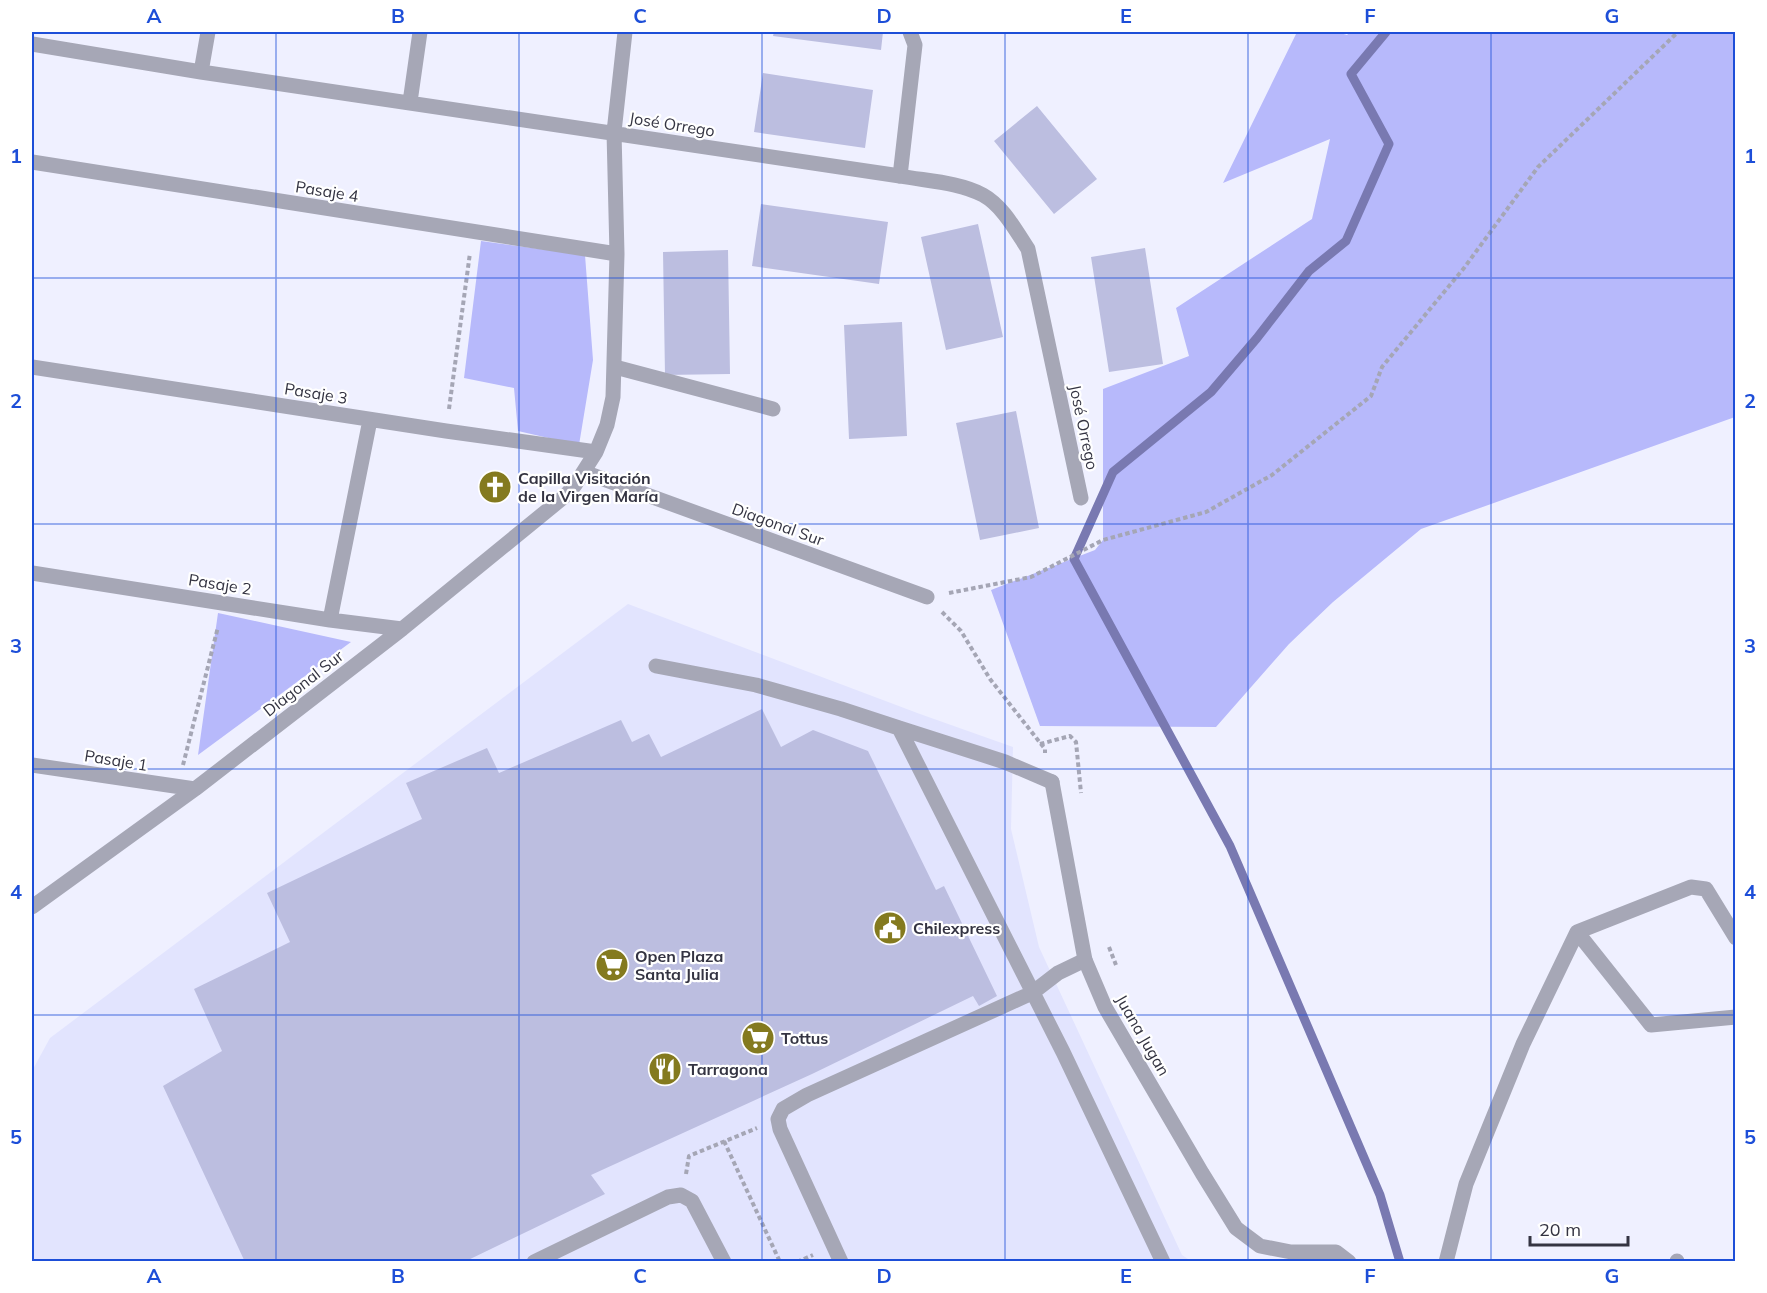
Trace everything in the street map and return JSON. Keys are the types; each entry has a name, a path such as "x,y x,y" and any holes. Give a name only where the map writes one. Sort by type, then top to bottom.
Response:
{"street":[{"path":"201,72 208,32"},
{"path":"410,102 420,32"},
{"name":"Diagonal Sur","path":"32,907 195,789 402,629 565,496 584,472 596,452 607,425 613,397 617,254 614,132 625,32"},
{"path":"900,176 915,45 910,32"},
{"name":"José Orrego","path":"32,44 201,72 900,176 966,189 984,196 1000,209 1028,249 1081,498"},
{"name":"Pasaje 4","path":"32,162 617,254"},
{"name":"Pasaje 3","path":"32,367 370,420 596,452"},
{"path":"615,368 773,409"},
{"path":"330,620 370,420"},
{"name":"Diagonal Sur","path":"584,472 927,597"},
{"name":"Pasaje 2","path":"32,573 330,620 402,629"},
{"path":"656,666 756,685 842,709 1005,762 1052,782"},
{"path":"898,728 1063,1052 1161,1261"},
{"name":"Pasaje 1","path":"32,765 195,789"},
{"name":"Juana Jugan","path":"1052,782 1085,960 1105,1007 1236,1228 1260,1246 1294,1257 1336,1252 1349,1262"},
{"path":"1446,1262 1466,1184 1523,1044 1577,932 1691,887 1706,889 1736,938"},
{"path":"1577,932 1651,1025 1736,1017"},
{"path":"841,1262 780,1130 778,1119 783,1109 807,1095 1032,993 1058,973 1085,960"},
{"path":"534,1262 668,1197 681,1195 692,1201 724,1262"}],"path":[{"path":"927,597 1031,576 1103,540 1206,512 1272,475 1371,396 1382,367 1464,268 1538,167 1678,32"},
{"path":"446,431 473,232"},
{"path":"927,597 961,631 990,679 1044,749 1052,782"},
{"path":"178,788 224,603"},
{"path":"1040,744 1070,736 1076,742 1082,804"},
{"path":"1106,940 1118,968"},
{"path":"681,1195 689,1156 778,1119"},
{"path":"724,1141 780,1262"}],"shaded area":[{"path":"1297,32 1337,32 1347,35 1350,32 1735,32 1735,417 1421,529 1333,602 1289,644 1216,727 1040,726 991,590 1095,550 1103,540 1103,389 1189,356 1176,308 1312,219 1330,139 1223,183"},
{"path":"481,241 585,255 593,360 579,445 518,431 514,388 464,378"},
{"path":"628,604 1013,747 1011,829 1039,947 1182,1255 1191,1261 32,1262 32,1071 50,1038"},
{"path":"218,613 351,642 198,755"}],"building":[{"path":"774,32 883,32 881,50 773,36"},
{"path":"763,73 873,90 865,148 754,132"},
{"path":"1037,106 1097,179 1054,214 994,141"},
{"path":"761,204 888,222 879,284 752,266"},
{"path":"978,224 1003,337 946,350 921,237"},
{"path":"1145,248 1163,364 1109,372 1091,257"},
{"path":"728,250 730,374 665,375 663,252"},
{"path":"902,322 907,436 849,439 844,325"},
{"path":"1016,411 1039,528 980,540 956,423"},
{"name":"Open Plaza Santa Julia","path":"762,709 781,747 813,730 868,751 936,890 944,886 997,996 979,1006 973,996 812,1074 591,1175 605,1194 464,1262 245,1262 163,1086 222,1051 194,989 290,942 267,893 422,819 406,783 487,748 499,773 621,720 632,742 649,734 661,757"}],"waterway":[{"path":"1386,32 1351,74 1389,144 1346,241 1309,271 1211,392 1113,472 1074,559 1230,846 1380,1195 1400,1262"}],"place":[{"name":"Capilla Visitación de la Virgen María","path":"495,487"},
{"name":"Chilexpress","path":"890,928"},
{"name":"Open Plaza Santa Julia","path":"612,965"},
{"name":"Tottus","path":"758,1038"},
{"name":"Tarragona","path":"665,1069"}]}
